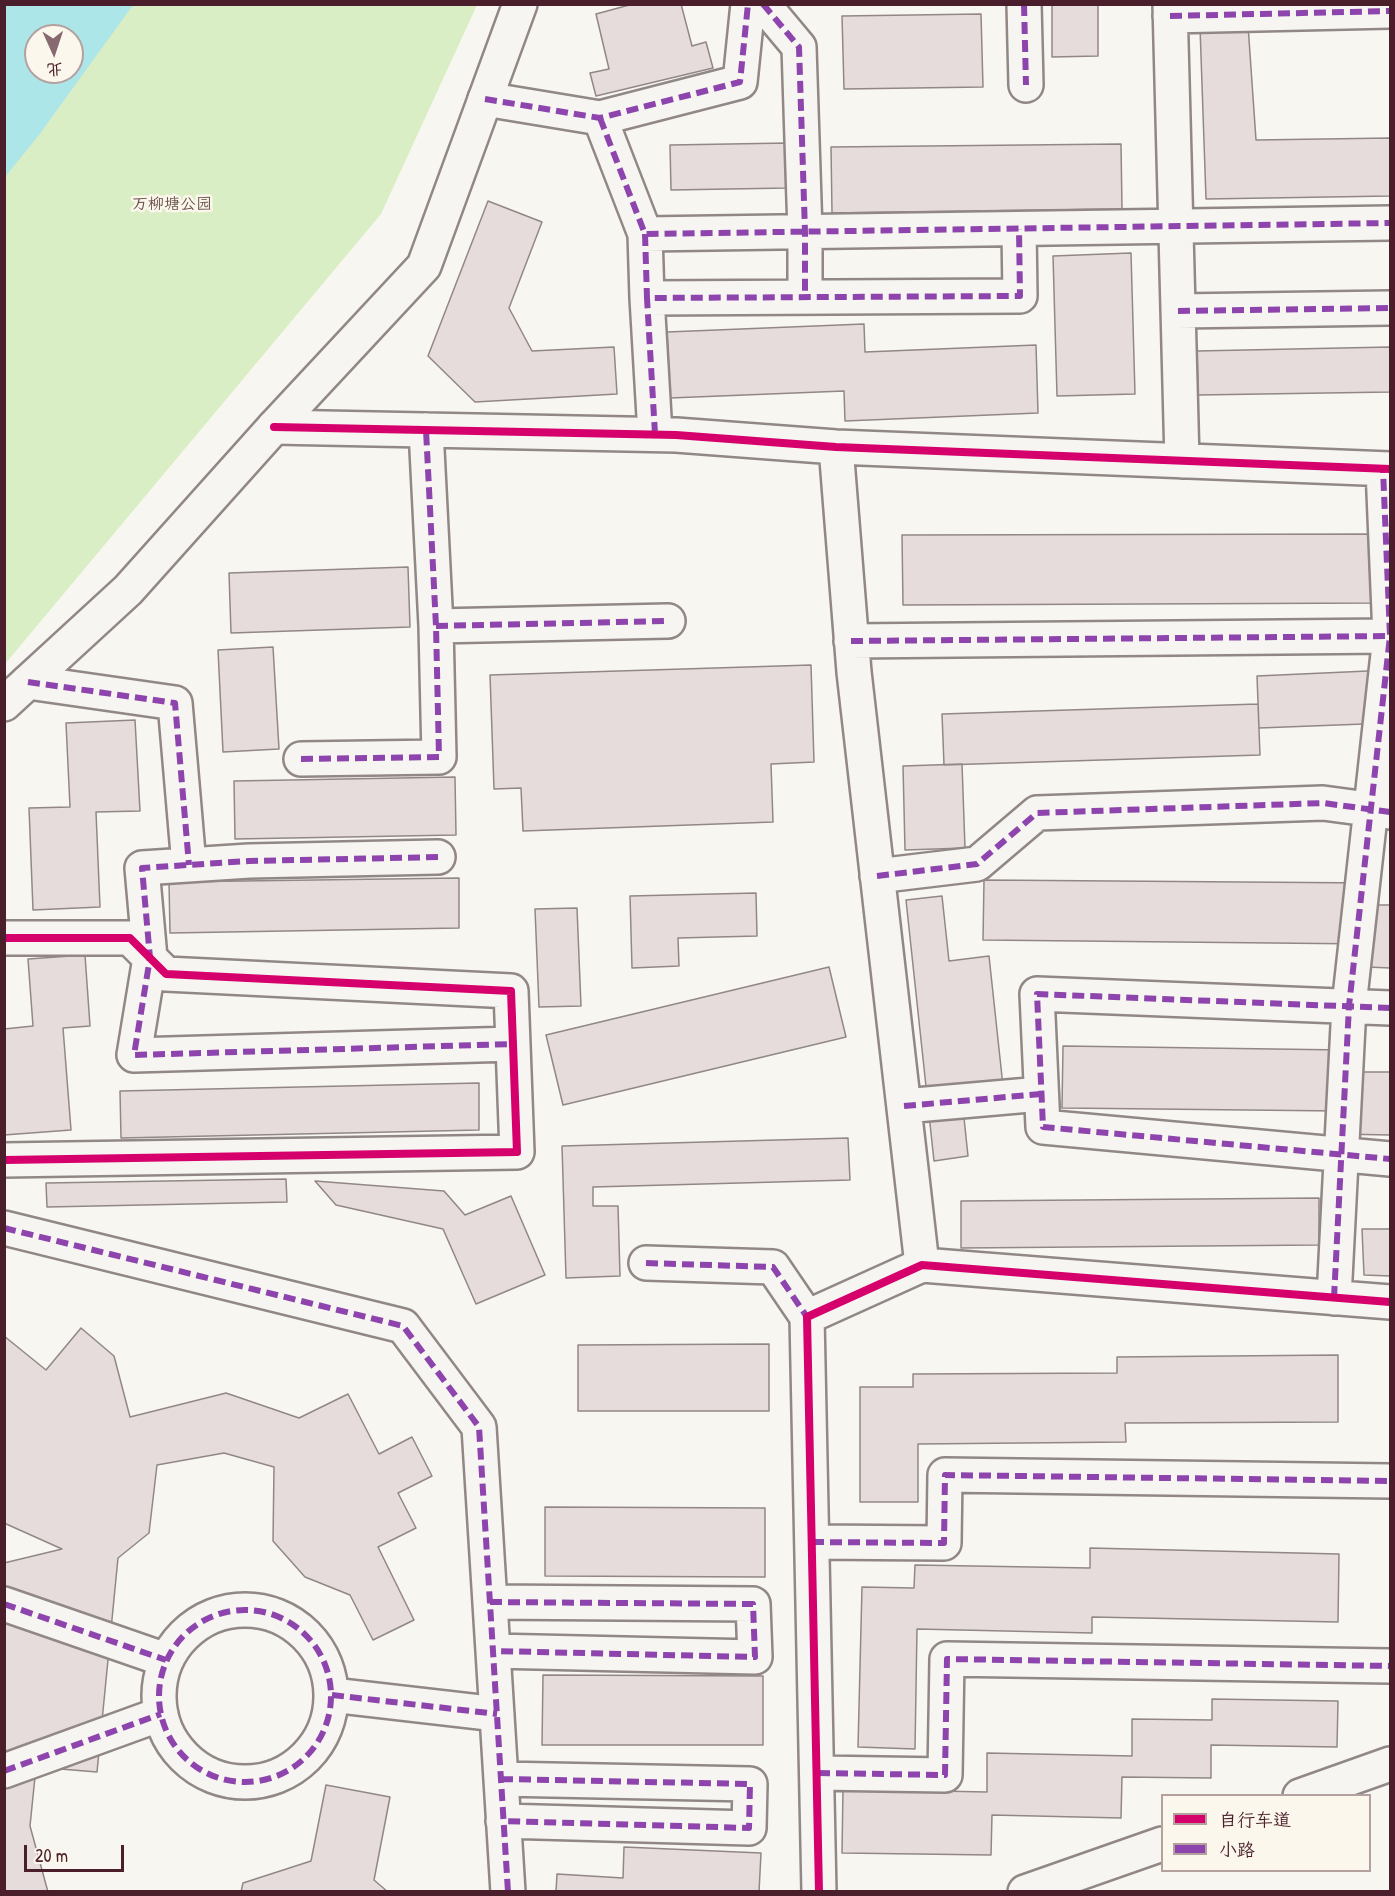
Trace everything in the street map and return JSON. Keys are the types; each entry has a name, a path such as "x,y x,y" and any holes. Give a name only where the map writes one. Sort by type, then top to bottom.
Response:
{"street":[{"path":"4,704 128,590 424,266 520,4"},
{"path":"485,99 600,118 740,82 748,4"},
{"path":"763,4 799,47 805,297"},
{"path":"1024,4 1026,86"},
{"path":"1182,461 1170,10 1390,11"},
{"path":"600,118 645,234 655,434"},
{"path":"645,234 1390,224"},
{"path":"647,298 1020,296 1019,229"},
{"path":"1178,312 1390,308"},
{"path":"274,428 655,434 836,447 1387,469 1390,636 1381,810 1348,1006 1334,1298"},
{"path":"301,759 439,757 436,627 426,430"},
{"path":"836,447 851,641 922,1265"},
{"path":"436,627 668,621"},
{"path":"851,641 1390,636"},
{"path":"28,682 175,703 189,865"},
{"path":"877,876 976,864 1036,813 1323,803 1381,810"},
{"path":"438,857 249,861 142,868 150,957 134,1055 513,1044"},
{"path":"4,938 130,938 166,974 511,991 517,1152 4,1160"},
{"path":"1390,1008 1037,994 1042,1127 1390,1159"},
{"path":"904,1106 1041,1094"},
{"path":"4,1228 403,1326 479,1427 508,1892"},
{"path":"646,1263 773,1267 807,1317 819,1892"},
{"path":"807,1317 922,1265 1390,1302"},
{"path":"812,1542 944,1544 945,1475 1390,1480"},
{"path":"490,1602 753,1604 755,1657 493,1652"},
{"path":"4,1604 166,1660"},
{"path":"234,1611 263,1611 291,1622 313,1641 327,1667 332,1695 327,1724 314,1749 294,1768 268,1780 240,1782 213,1776 189,1762 171,1741 161,1714 159,1687 166,1660 183,1636 206,1619 234,1611"},
{"path":"818,1773 945,1775 947,1659 1390,1666"},
{"path":"332,1695 497,1714"},
{"path":"4,1771 161,1714"},
{"path":"1306,1794 1390,1764"},
{"path":"501,1779 750,1784 749,1828 503,1821"},
{"path":"1025,1892 1161,1844"}],"green space":[{"name":"万柳塘公园","path":"5,5 477,5 381,214 5,664"}],"water":[{"path":"5,4 133,5 84,73 84,24 24,24 24,84 76,84 5,177"}],"building":[{"path":"633,4 681,4 692,46 706,42 713,68 596,96 590,73 609,69 596,14"},
{"path":"1052,4 1098,4 1098,56 1052,57"},
{"path":"981,14 983,87 844,89 842,16"},
{"path":"1248,25 1256,140 1390,138 1390,196 1206,199 1200,27"},
{"path":"788,143 788,188 671,190 670,145"},
{"path":"1121,144 1122,209 832,213 831,147"},
{"path":"488,201 542,222 509,308 532,351 614,347 617,394 475,402 428,356"},
{"path":"1131,253 1135,394 1057,396 1053,256"},
{"path":"864,324 865,352 1036,345 1038,413 845,421 844,391 670,398 667,332"},
{"path":"1390,347 1390,392 1198,395 1197,351"},
{"path":"1381,534 1381,603 903,605 902,535"},
{"path":"408,567 410,627 231,633 229,573"},
{"path":"273,647 279,749 223,752 218,650"},
{"path":"811,665 814,762 771,764 773,822 523,831 521,788 494,789 490,675"},
{"path":"1390,670 1390,723 1259,728 1257,676"},
{"path":"1258,704 1260,755 944,765 942,714"},
{"path":"135,720 140,811 96,812 100,907 33,910 29,808 70,807 66,723"},
{"path":"962,764 965,848 905,850 903,766"},
{"path":"455,777 456,835 235,839 234,781"},
{"path":"459,878 459,928 170,933 169,882"},
{"path":"984,880 1372,883 1372,905 1390,905 1390,968 1367,967 1368,944 983,940"},
{"path":"756,893 757,936 678,938 679,966 632,968 630,896"},
{"path":"942,896 949,961 989,956 1006,1114 964,1118 968,1156 934,1161 906,900"},
{"path":"577,908 581,1006 539,1007 535,909"},
{"path":"85,955 90,1026 63,1028 71,1130 4,1135 4,1029 33,1026 28,959"},
{"path":"829,967 846,1037 563,1105 546,1035"},
{"path":"1063,1046 1344,1050 1344,1072 1390,1072 1390,1135 1339,1134 1339,1111 1062,1108"},
{"path":"479,1083 479,1130 121,1138 120,1091"},
{"path":"848,1138 850,1180 593,1187 593,1206 618,1206 620,1276 566,1278 562,1146"},
{"path":"286,1179 287,1202 47,1207 46,1183"},
{"path":"315,1181 444,1191 465,1215 511,1196 545,1275 476,1304 443,1229 336,1205"},
{"path":"1319,1198 1319,1245 961,1248 961,1201"},
{"path":"1362,1229 1390,1229 1390,1276 1364,1275"},
{"path":"81,1328 114,1356 130,1417 226,1393 299,1418 348,1394 379,1454 412,1437 432,1476 398,1493 416,1528 378,1547 414,1620 373,1640 350,1595 305,1577 273,1541 274,1467 224,1453 157,1465 149,1533 118,1558 97,1772 36,1767 30,1826 48,1892 4,1892 4,1563 62,1549 4,1523 4,1336 46,1370"},
{"path":"769,1344 769,1411 578,1411 578,1345"},
{"path":"1338,1355 1338,1422 1125,1423 1126,1442 918,1444 918,1502 860,1502 860,1387 913,1387 913,1374 1117,1373 1117,1357"},
{"path":"545,1507 765,1508 765,1577 545,1576"},
{"path":"1090,1548 1339,1554 1338,1622 1092,1617 1092,1633 917,1629 915,1749 858,1747 862,1587 914,1588 915,1565 1090,1568"},
{"path":"543,1675 763,1676 763,1745 542,1745"},
{"path":"1212,1699 1338,1701 1337,1747 1211,1745 1211,1778 1122,1777 1121,1818 992,1815 991,1855 842,1853 843,1789 987,1792 987,1753 1132,1756 1132,1719 1212,1720"},
{"path":"326,1785 390,1797 374,1880 388,1892 241,1892 243,1883 311,1861"},
{"path":"624,1847 761,1853 759,1892 556,1892 557,1874 623,1878"}],"marked path":[{"path":"485,99 600,118 740,82 748,4"},
{"path":"763,4 799,47 805,297"},
{"path":"1024,4 1026,85"},
{"path":"1170,16 1390,11"},
{"path":"600,118 645,234 1390,223"},
{"path":"655,434 647,298 1020,296 1019,229"},
{"path":"645,234 647,298"},
{"path":"1178,311 1390,308"},
{"path":"301,759 439,757 436,626 426,430"},
{"path":"1334,1298 1349,1006 1390,636 1383,469"},
{"path":"436,626 668,621"},
{"path":"851,641 1390,636"},
{"path":"28,682 175,703 189,865"},
{"path":"877,876 977,864 1037,813 1323,803 1390,812"},
{"path":"438,857 249,861 142,868 150,958 134,1055 513,1044"},
{"path":"1390,1008 1037,994 1043,1127 1390,1159"},
{"path":"904,1106 1041,1094"},
{"path":"4,1228 403,1326 479,1427 508,1892"},
{"path":"646,1263 773,1267 807,1317"},
{"path":"812,1542 944,1543 945,1475 1390,1481"},
{"path":"490,1602 753,1604 755,1657 493,1651"},
{"path":"4,1604 166,1660"},
{"path":"245,1610 278,1617 306,1635 324,1663 331,1696 324,1729 306,1757 278,1775 245,1782 212,1775 184,1757 166,1729 159,1696 166,1663 184,1635 212,1617 245,1610"},
{"path":"818,1773 945,1775 947,1659 1390,1666"},
{"path":"332,1695 497,1714"},
{"path":"4,1771 161,1714"},
{"path":"501,1779 750,1784 749,1828 503,1821"}],"cycle path":[{"path":"274,427 676,435 836,447 1390,469"},
{"path":"4,938 130,938 166,974 511,991 517,1152 4,1160"},
{"path":"819,1892 807,1317 922,1265 1390,1302"}]}
